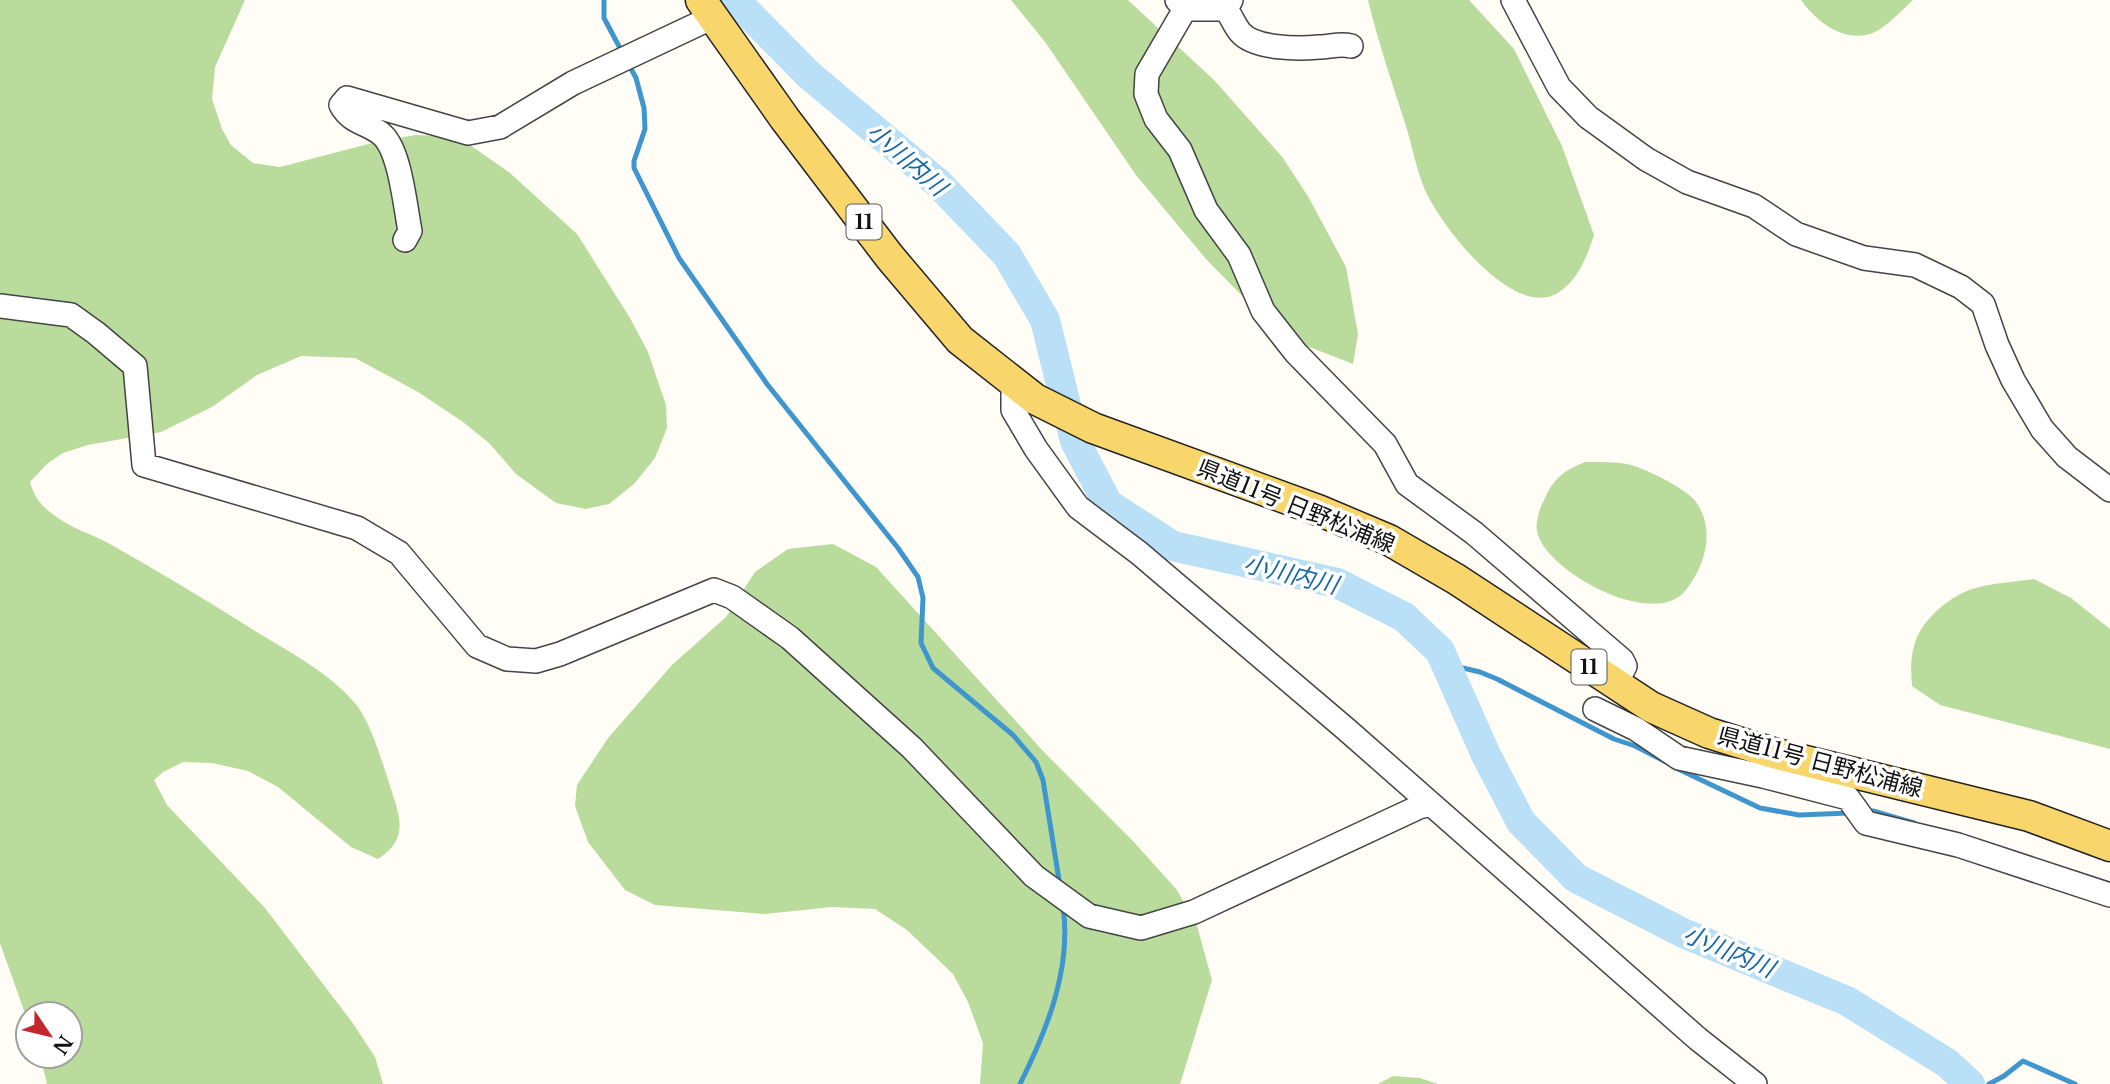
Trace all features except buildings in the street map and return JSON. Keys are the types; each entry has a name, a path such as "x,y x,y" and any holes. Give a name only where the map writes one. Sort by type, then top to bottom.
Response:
{"main road":[{"name":"県道11号 日野松浦線","path":"707,9 793,130 889,256 960,340 1035,399 1093,428 1318,510 1389,540 1456,579 1651,707 1768,764 2029,816 2110,846"}],"street":[{"path":"1513,0 1559,87 1588,117 1646,159 1687,182 1754,206 1796,234 1864,258 1915,265 1961,287 1983,304 2013,380 2042,429 2067,457 2110,490"},
{"path":"1351,46 1342,44 1285,47 1260,43 1241,34 1229,4 1181,5 1147,74 1146,93 1156,119 1180,150 1206,210 1239,255 1264,312 1296,353 1385,444 1407,484 1474,533 1622,660 1625,666 1616,684"},
{"path":"405,240 411,231 392,146 381,133 346,116 341,105 347,98 468,133 500,127 707,9"},
{"path":"0,306 71,315 135,366 144,465 356,528 399,552 477,646 507,659 536,661 560,653 714,590 732,597 790,638 912,748 1034,876 1089,916 1140,928 1194,912 1394,818 1431,804"},
{"path":"1013,383 1013,410 1036,449 1078,507 1149,562 1431,804 1698,1039 1755,1084"},
{"path":"1595,709 1636,729 1679,758 1768,764 1848,798 1866,823 1958,845 2110,895"}],"green space":[{"path":"0,0 245,0 215,67 212,99 222,129 231,145 253,163 280,167 376,142 416,135 441,136 470,145 510,173 577,234 630,318 648,352 666,405 667,428 655,458 634,484 609,504 586,509 556,503 516,474 489,443 463,422 418,392 355,358 301,356 257,375 212,407 161,432 88,445 63,453 48,463 30,482 45,508 60,520 103,540 298,657 344,692 366,720 395,800 400,828 394,844 378,859 351,847 278,787 248,771 212,763 183,762 154,780 167,805 265,908 352,1022 375,1057 383,1084 47,1084 44,1070 84,1070 84,1000 20,1000 0,943"},
{"path":"1011,0 1128,0 1215,81 1283,158 1309,198 1346,267 1358,334 1353,364 1307,346 1256,310 1206,259 1136,175 1045,42"},
{"path":"1368,0 1469,0 1514,49 1562,146 1594,235 1578,272 1562,290 1544,298 1524,295 1503,284 1483,267 1447,226 1422,182"},
{"path":"1801,0 1913,0 1881,28 1860,36 1831,28"},
{"path":"1585,462 1618,463 1637,467 1678,487 1696,502 1706,524 1706,548 1693,580 1686,590 1671,601 1651,604 1627,600 1602,591 1559,563 1544,547 1537,527 1544,500 1560,476"},
{"path":"833,544 876,567 1043,751 1132,840 1177,890 1197,926 1212,980 1180,1084 980,1084 983,1043 968,1002 953,974 907,930 875,909 832,907 765,914 655,905 625,890 588,842 575,806 577,785 608,738 672,665 726,617 755,572 788,549"},
{"path":"2034,579 2071,598 2110,629 2110,749 1940,705 1912,686 1911,670 1915,643 1936,611 1969,590"},
{"path":"1393,1076 1420,1078 1438,1084 1378,1084"}],"waterway":[{"path":"604,0 604,18 622,52"},
{"name":"小川内川","path":"735,0 809,75 938,183 1007,255 1045,320 1075,441 1108,504 1173,546 1337,583 1404,617 1440,651 1486,755 1521,822 1576,878 1683,933 1847,1001 1947,1063 1970,1084"},
{"path":"628,63 636,78 644,108 645,129 634,168 679,258 767,384 898,548 918,577 923,598 921,643 933,668 1013,735 1036,762 1043,780 1060,886"},
{"path":"1446,664 1497,679 1614,739 1635,746 1668,763"},
{"path":"1676,768 1760,808 1799,815 1849,813"},
{"path":"1866,812 1873,811 1914,823"},
{"path":"1020,1084 1055,998 1064,953 1063,907"},
{"path":"1989,1084 2023,1061 2075,1084"}]}
